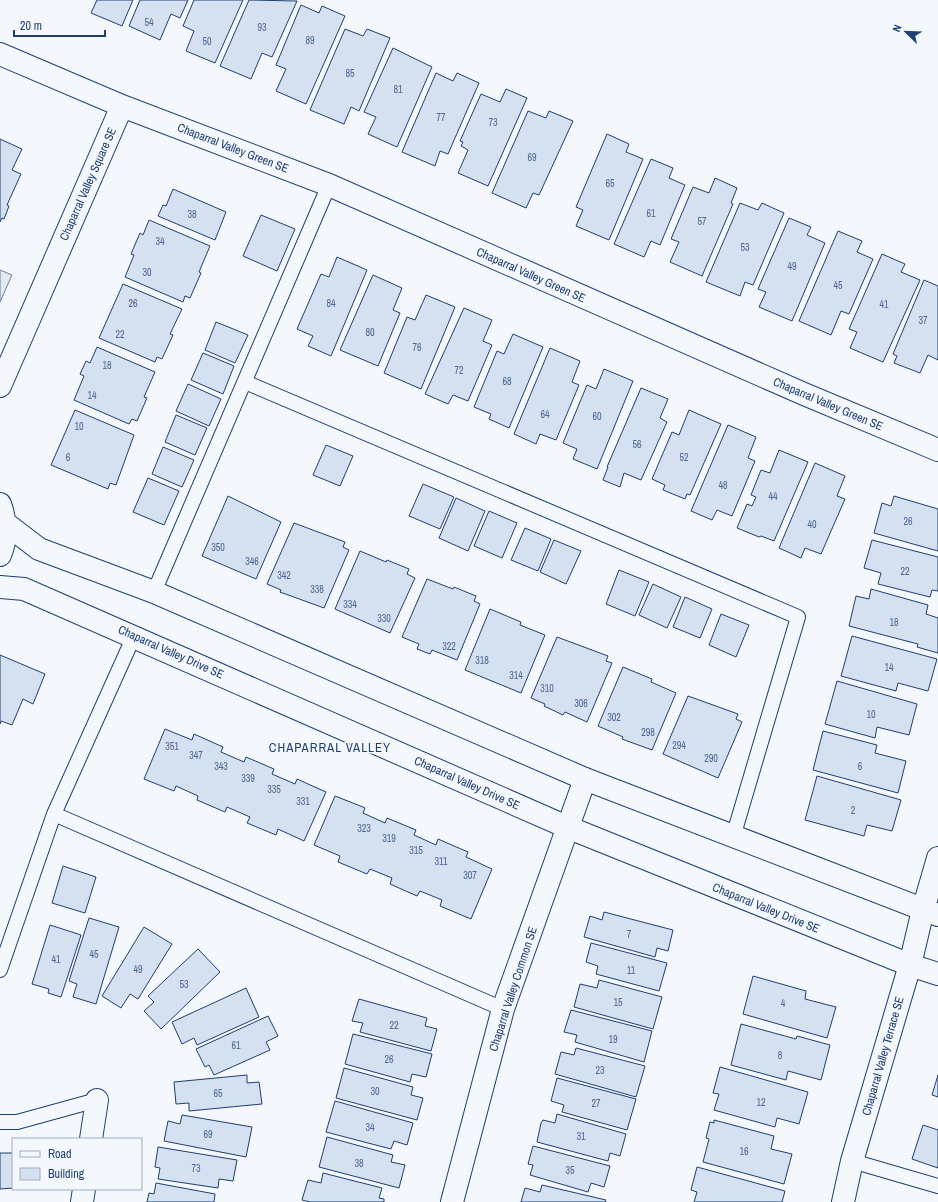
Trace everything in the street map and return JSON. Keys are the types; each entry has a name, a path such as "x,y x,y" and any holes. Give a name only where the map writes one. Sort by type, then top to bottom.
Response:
{"street":[{"path":"0,54 122,106"},
{"name":"Chaparral Valley Green SE","path":"122,106 329,186 804,394 938,450"},
{"name":"Chaparral Valley Square SE","path":"0,387 122,106"},
{"path":"2,508 39,549 154,592 585,779 930,913 938,858"},
{"path":"0,555 5,538 2,508"},
{"name":"Chaparral Valley Drive SE","path":"0,587 24,589 566,827 910,965 938,974"},
{"name":"Chaparral Valley Common SE","path":"452,1202 504,1009 566,827 585,779"},
{"name":"Chaparral Valley Terrace SE","path":"843,1202 852,1161 910,965 930,913"},
{"path":"91,1138 96,1100"},
{"path":"82,1202 84,1190"}],"lane":[{"path":"154,592 329,186"},
{"path":"245,382 798,617 733,837"},
{"path":"0,970 54,814 134,636"},
{"path":"54,814 504,1009"},
{"path":"0,1122 17,1122 96,1100"},
{"path":"852,1161 938,1186"}],"shaded area":[{"path":"0,270 12,275 0,302"}],"building":[{"path":"97,0 133,0 122,26 91,13"},
{"path":"140,0 188,0 180,18 171,14 160,40 129,26"},
{"path":"194,0 243,0 215,63 186,51 194,31 183,26"},
{"path":"249,0 297,1 272,57 262,53 251,79 220,66"},
{"path":"301,5 319,13 322,6 345,16 306,104 276,91 286,69 276,65"},
{"path":"345,29 363,36 367,29 390,38 359,111 351,107 344,124 310,110"},
{"path":"393,48 432,67 397,147 368,134 376,117 364,112"},
{"path":"436,73 453,81 457,73 479,83 448,154 440,151 435,166 402,152"},
{"path":"506,89 527,98 488,186 458,173 468,150 461,146 463,142 460,141 481,94 500,102"},
{"path":"528,111 546,118 549,111 573,121 539,195 533,193 526,208 492,193"},
{"path":"607,134 629,144 626,152 643,159 609,240 576,226 583,210 576,207"},
{"path":"0,139 22,149 12,170 21,174 7,205 9,206 4,219 2,218 0,222"},
{"path":"651,159 673,168 669,178 685,185 660,245 651,241 644,257 614,244"},
{"path":"715,178 737,188 731,203 733,204 702,276 670,262 679,242 671,239 693,187 709,193"},
{"path":"173,189 226,212 215,240 158,216 163,205 166,206"},
{"path":"740,203 758,210 762,203 784,213 753,285 745,282 740,296 706,282"},
{"path":"261,215 295,229 277,271 243,256"},
{"path":"789,218 811,227 807,235 825,243 792,321 759,307 766,292 758,289"},
{"path":"149,220 210,246 199,272 201,273 190,298 185,296 183,302 125,277 134,255 131,254 140,233 143,235"},
{"path":"838,231 862,241 857,252 873,259 849,314 841,311 831,335 799,321"},
{"path":"882,254 905,264 901,272 920,280 883,362 850,348 857,332 849,329"},
{"path":"337,257 367,270 331,356 308,346 313,336 297,329 321,274 329,277"},
{"path":"373,275 402,288 393,310 400,313 378,366 340,350"},
{"path":"924,280 938,286 938,360 928,355 920,373 894,363 897,356 893,354"},
{"path":"123,284 182,309 170,334 173,335 162,359 157,357 155,362 99,338"},
{"path":"426,295 455,307 421,389 384,373 407,317 415,320"},
{"path":"464,308 492,320 483,341 492,345 468,401 453,395 448,404 425,394"},
{"path":"216,322 248,335 235,363 205,350"},
{"path":"513,334 543,347 509,428 489,419 491,414 474,407 497,351 504,354"},
{"path":"97,347 155,372 144,397 147,398 137,421 132,419 129,424 74,400 84,376 80,374 86,361 90,363"},
{"path":"550,348 580,361 572,382 579,385 556,440 540,434 536,444 514,434"},
{"path":"203,353 234,366 223,394 191,380"},
{"path":"604,369 633,381 597,469 573,459 577,449 563,443 587,385 596,389"},
{"path":"188,384 221,399 209,426 176,411"},
{"path":"641,388 668,399 660,418 667,422 641,480 624,473 620,487 603,480 607,467"},
{"path":"75,410 134,435 116,485 110,483 108,489 51,465"},
{"path":"689,410 721,424 690,495 687,494 685,499 663,490 665,485 652,479 672,432 679,435"},
{"path":"176,415 207,428 195,455 165,442"},
{"path":"728,425 756,437 748,458 755,461 732,516 717,510 712,520 691,511"},
{"path":"326,445 353,456 340,486 313,475"},
{"path":"163,447 194,460 182,487 152,474"},
{"path":"779,450 808,462 774,541 737,528 747,504 752,506 756,497 751,495 761,470 770,473"},
{"path":"815,463 845,476 837,496 845,499 821,554 805,548 801,558 779,548"},
{"path":"148,478 179,491 164,525 133,512"},
{"path":"423,484 454,497 440,529 409,516"},
{"path":"228,496 281,522 256,579 202,556"},
{"path":"894,496 938,509 938,551 874,533 882,503 891,506"},
{"path":"456,498 485,511 468,551 439,538"},
{"path":"489,511 517,523 502,558 474,546"},
{"path":"294,523 345,542 343,547 349,550 324,608 280,592 281,590 267,584"},
{"path":"525,528 551,539 538,571 511,560"},
{"path":"554,540 581,551 566,584 540,572"},
{"path":"872,540 938,557 938,591 932,590 930,597 878,584 881,573 864,568"},
{"path":"360,551 386,562 387,560 409,569 407,574 415,578 390,633 335,609"},
{"path":"619,570 649,582 635,616 606,604"},
{"path":"427,579 453,589 454,587 476,596 474,601 480,604 457,660 432,650 430,654 417,649 419,644 402,637"},
{"path":"653,584 681,597 667,628 639,615"},
{"path":"871,589 928,605 926,614 938,618 938,653 917,647 918,644 849,626 856,596 869,599"},
{"path":"685,597 712,609 700,638 673,627"},
{"path":"490,609 521,622 520,625 545,635 521,693 465,670"},
{"path":"721,614 749,625 736,657 709,645"},
{"path":"852,636 937,659 928,691 898,683 896,691 841,676"},
{"path":"557,637 608,656 606,661 612,663 587,722 565,712 563,715 544,706 545,704 531,698"},
{"path":"0,655 45,674 33,704 23,699 12,725 1,721 0,724"},
{"path":"623,667 652,679 651,682 676,693 652,750 622,739 623,737 598,726"},
{"path":"837,681 917,704 909,735 877,727 875,738 825,724"},
{"path":"688,696 738,714 736,719 742,722 718,778 663,754"},
{"path":"165,729 192,740 194,734 223,747 221,752 244,762 246,757 274,769 272,774 295,784 297,779 326,792 304,841 278,829 276,835 247,823 250,817 227,807 225,812 197,800 198,796 176,786 174,791 144,779"},
{"path":"823,731 877,745 875,753 906,761 898,793 813,770"},
{"path":"817,776 901,800 892,831 867,825 864,836 805,820"},
{"path":"335,796 365,808 363,813 385,823 387,818 416,830 414,835 436,845 438,839 468,852 466,857 492,869 471,919 440,906 442,900 420,891 417,896 390,884 392,878 370,869 367,874 338,862 340,856 314,845"},
{"path":"63,866 96,877 85,913 52,903"},
{"path":"604,912 673,930 668,951 657,948 655,957 584,937 590,916 602,920"},
{"path":"89,918 119,927 96,1004 73,997 77,984 69,981"},
{"path":"50,925 81,935 61,997 48,993 49,989 32,984"},
{"path":"144,927 172,944 138,999 130,994 121,1008 102,996"},
{"path":"591,943 667,963 659,991 596,974 598,966 586,962"},
{"path":"198,949 220,972 161,1029 144,1011 154,1002 148,996"},
{"path":"753,976 806,991 805,999 836,1007 827,1038 743,1014"},
{"path":"599,980 662,997 653,1029 574,1007 580,984 597,988"},
{"path":"246,988 259,1017 197,1045 194,1038 182,1044 172,1022"},
{"path":"359,999 427,1018 425,1026 437,1029 431,1051 360,1032 363,1023 352,1021"},
{"path":"571,1010 652,1031 644,1062 575,1042 577,1035 564,1032"},
{"path":"268,1016 278,1036 266,1042 270,1050 214,1075 209,1065 205,1067 196,1049"},
{"path":"741,1024 796,1039 797,1036 830,1045 821,1080 788,1071 786,1080 731,1065"},
{"path":"353,1034 432,1054 426,1077 412,1074 410,1082 345,1064"},
{"path":"576,1048 645,1066 636,1097 555,1074 561,1052 574,1055"},
{"path":"720,1067 808,1092 799,1124 777,1118 775,1127 714,1110 719,1094 713,1093"},
{"path":"344,1068 413,1087 411,1095 423,1098 417,1120 336,1098"},
{"path":"247,1075 247,1083 259,1082 262,1104 189,1111 189,1103 176,1104 174,1082"},
{"path":"938,1075 938,1097 932,1095"},
{"path":"557,1078 636,1099 627,1130 562,1112 564,1105 551,1101"},
{"path":"335,1101 413,1123 407,1145 394,1141 391,1149 326,1132"},
{"path":"557,1114 626,1134 620,1156 610,1153 608,1161 537,1142 543,1120 555,1123"},
{"path":"182,1115 252,1127 246,1157 164,1141 168,1121 180,1124"},
{"path":"714,1120 774,1136 771,1149 792,1154 784,1184 703,1162 709,1139 706,1138 710,1122 714,1123"},
{"path":"923,1125 938,1130 938,1168 912,1159"},
{"path":"327,1137 393,1155 391,1162 405,1165 399,1188 319,1167"},
{"path":"533,1146 610,1166 604,1187 591,1183 588,1192 530,1175 533,1165 528,1164"},
{"path":"158,1147 237,1160 233,1181 219,1179 218,1188 158,1179 160,1168 155,1167"},
{"path":"0,1153 12,1153 12,1188 0,1189"},
{"path":"697,1167 785,1191 782,1202 694,1202 697,1192 691,1190"},
{"path":"323,1173 382,1188 379,1198 384,1199 384,1202 310,1202 302,1200 308,1180 321,1183"},
{"path":"156,1183 215,1194 214,1202 147,1202 149,1193 154,1194"},
{"path":"542,1185 606,1200 605,1202 521,1202 525,1188 540,1192"}],"district":[{"name":"CHAPARRAL VALLEY","path":"330,747"}]}
